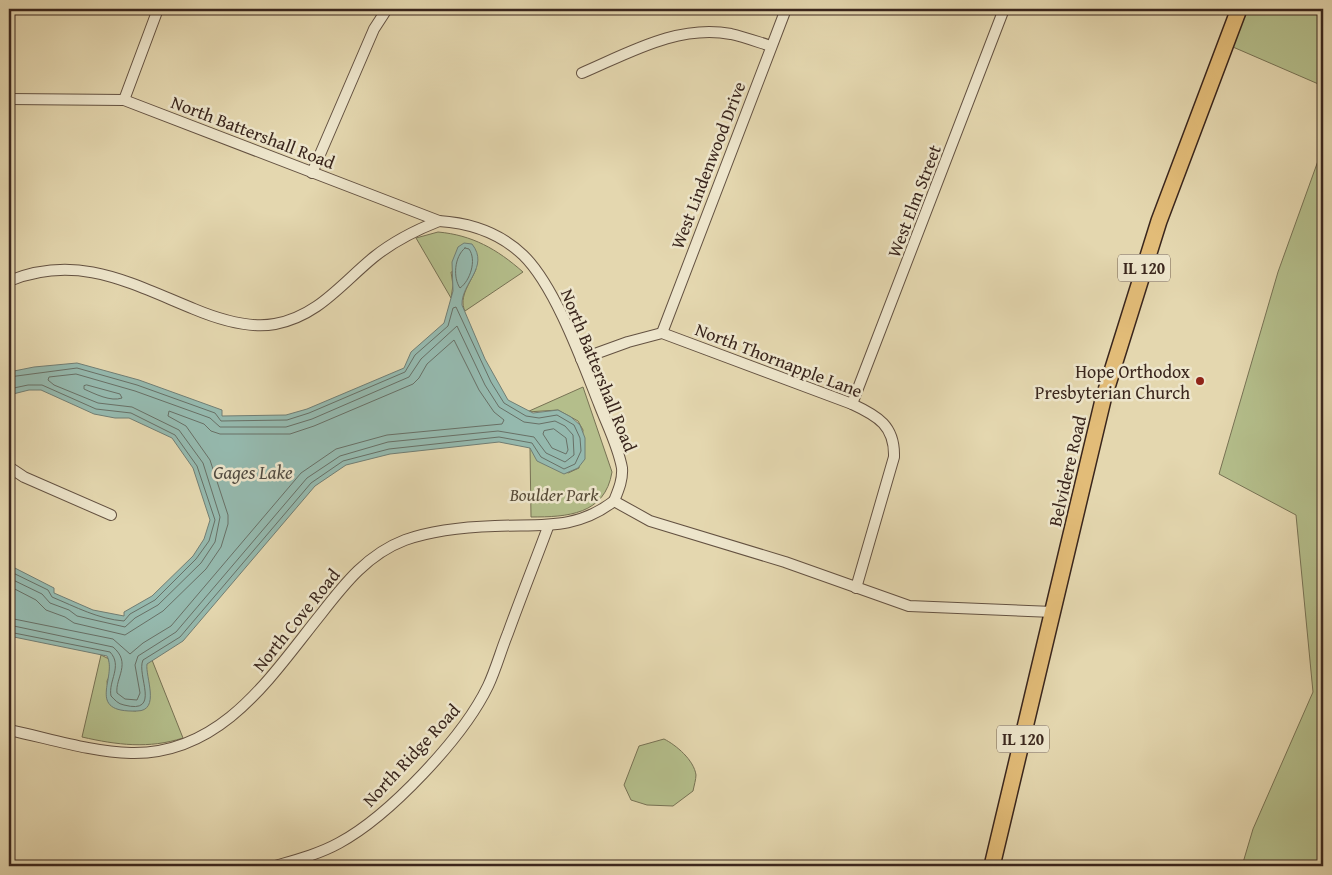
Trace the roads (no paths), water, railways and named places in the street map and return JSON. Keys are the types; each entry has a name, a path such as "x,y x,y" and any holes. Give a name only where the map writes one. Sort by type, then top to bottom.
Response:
{"main road":[{"name":"Belvidere Road","path":"992,866 1103,400 1159,221 1238,9"}],"street":[{"path":"124,100 158,9"},
{"path":"312,173 374,29 387,9"},
{"name":"West Lindenwood Drive","path":"662,333 786,9"},
{"name":"West Elm Street","path":"852,404 1004,9"},
{"path":"582,73 667,37 697,32 730,34 771,46"},
{"name":"North Battershall Road","path":"9,99 68,98 124,100 439,221 459,222 480,229 504,241 522,254 547,286 581,359 617,448 622,470 620,486 614,501"},
{"path":"9,281 52,270 109,275 224,320 250,324 273,324 313,311 375,256 408,234 439,221"},
{"path":"581,359 628,342 662,333"},
{"name":"North Thornapple Lane","path":"662,333 852,404 878,419 889,431 894,441 894,457 856,588"},
{"path":"9,467 24,477 111,515"},
{"path":"614,501 650,521 784,562 909,606 1053,612"},
{"name":"North Cove Road","path":"9,730 110,751 132,753 179,746 199,738 235,716 257,694 346,583 363,565 384,550 413,538 450,530 495,526 548,527 585,518 600,512 614,501"},
{"name":"North Ridge Road","path":"275,866 307,857 338,844 359,831 399,798 454,738 472,715 488,685 548,527"}],"water":[{"name":"Gages Lake","path":"464,243 472,244 477,252 478,260 463,297 462,305 485,359 508,400 533,413 558,410 571,417 580,425 585,438 585,459 578,468 564,474 537,461 530,448 499,442 390,454 346,465 315,486 183,641 147,664 150,699 144,709 137,711 121,710 112,706 107,700 109,664 107,656 9,636 9,565 54,588 54,593 93,610 124,616 124,612 152,596 193,556 204,539 210,520 193,468 172,438 129,418 115,418 94,414 41,390 29,390 9,395 9,372 34,367 77,363 139,380 222,410 222,416 286,415 307,409 404,368 411,352 444,323 453,291 452,262 458,247"}],"place":[{"name":"Hope Orthodox Presbyterian Church","path":"1200,381"}],"park label":[{"name":"Boulder Park","path":"554,494"}]}
